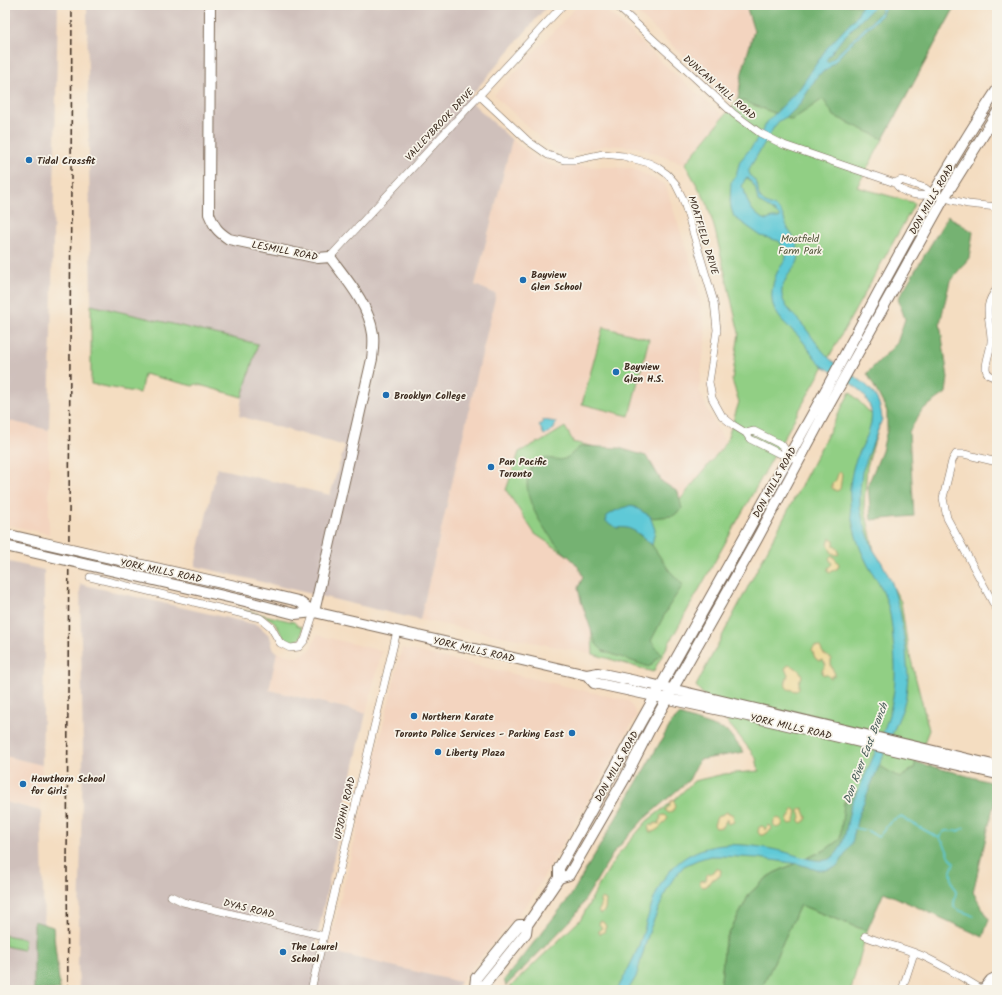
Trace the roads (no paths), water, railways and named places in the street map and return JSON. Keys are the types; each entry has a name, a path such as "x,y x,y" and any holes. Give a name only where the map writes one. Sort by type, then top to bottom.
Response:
{"main road":[{"name":"LESMILL ROAD","path":"210,5 209,214 213,223 218,232 229,239 318,258 330,257 345,277 366,312 373,334 374,346 372,359 314,612"},
{"name":"DON MILLS ROAD","path":"560,878 559,868 789,456 820,409 868,322 932,194 997,90"},
{"name":"DON MILLS ROAD","path":"868,322 905,270 944,198 997,113"},
{"name":"DON MILLS ROAD","path":"474,989 484,985 522,939 526,933 527,925 560,878 569,875 625,778 667,699 757,539 799,460 820,409"},
{"name":"YORK MILLS ROAD","path":"5,534 298,601 314,612"},
{"name":"YORK MILLS ROAD","path":"5,546 241,600 295,614 314,612 587,675 598,673 661,686 852,736 924,753 997,774"},
{"name":"YORK MILLS ROAD","path":"587,675 594,683 655,697 852,736"},
{"name":"YORK MILLS ROAD","path":"924,753 997,766"},
{"path":"607,783 617,791"},
{"path":"575,840 586,846"},
{"path":"983,990 992,980 997,977"}],"street":[{"name":"VALLEYBROOK DRIVE","path":"330,257 563,5"},
{"name":"DUNCAN MILL ROAD","path":"616,5 742,121 760,133 784,145 895,183 901,180 925,188 932,194 944,198 968,204 997,207"},
{"name":"MOATFIELD DRIVE","path":"480,96 528,141 548,155 564,160 575,160 603,154 623,156 657,167 667,174 675,183 684,199 715,309 717,330 709,382 711,393 717,408 722,416 746,433 750,439 778,454 799,460"},
{"path":"997,289 988,306 991,337 986,369 990,376 997,377"},
{"path":"997,462 964,454 956,454 952,461 943,498 947,518 997,610"},
{"path":"90,577 260,618 271,627 280,642 290,648 299,647 305,640 314,612"},
{"name":"UPJOHN ROAD","path":"311,990 397,631"},
{"name":"DYAS ROAD","path":"171,896 183,902 324,936"},
{"path":"865,936 928,958 983,990"},
{"path":"902,990 914,953"}],"water":[{"name":"Don River East Branch","path":"862,5 876,5 842,39 826,60 827,62 829,62 880,13 882,10 879,5 886,5 882,15 848,47 828,69 818,75 800,104 774,127 749,171 750,175 757,184 761,199 781,212 788,229 796,242 799,256 796,265 784,283 782,297 784,303 826,355 837,365 863,382 876,396 880,406 882,419 862,472 860,507 863,521 873,549 892,583 900,611 906,650 908,677 906,696 903,708 858,816 852,843 839,864 834,868 817,870 799,864 758,858 710,856 684,866 668,887 650,929 636,977 628,990 617,990 637,951 658,888 669,872 681,861 694,853 722,845 754,846 816,860 828,859 833,857 838,852 844,840 851,804 879,743 892,703 895,684 895,665 890,616 879,583 858,544 850,506 850,486 854,465 870,427 871,412 869,404 861,392 849,382 823,366 814,357 801,339 778,316 772,301 772,292 776,275 786,259 785,250 779,241 761,236 734,217 730,201 731,182 736,175 740,161 754,144 768,121 800,88 826,49 857,16","holes":["748,178 755,187 758,201 776,213 780,217 779,218 767,220 754,212 742,187 745,179"]},
{"path":"543,420 556,422 554,429 544,435 539,425"},
{"path":"631,505 650,516 655,530 652,545 632,530 627,528 617,528 605,521 607,516 615,511"}],"waterway":[{"path":"855,828 868,831 878,837 893,820 901,817 939,838 944,844 954,863 951,871 952,882 956,892 954,907 973,916"},
{"path":"939,838 945,831 957,831 965,828"}],"railway":[{"path":"68,990 67,871 72,5"}],"place":[{"name":"Tidal Crossfit","path":"29,160"},
{"name":"Bayview Glen School","path":"523,280"},
{"name":"Bayview Glen H.S.","path":"616,372"},
{"name":"Brooklyn College","path":"386,395"},
{"name":"Pan Pacific Toronto","path":"491,467"},
{"name":"Northern Karate","path":"414,716"},
{"name":"Toronto Police Services - Parking East","path":"572,733"},
{"name":"Liberty Plaza","path":"438,752"},
{"name":"Hawthorn School for Girls","path":"23,784"},
{"name":"The Laurel School","path":"283,952"}],"park label":[{"name":"Moatfield Farm Park","path":"800,244"}]}
